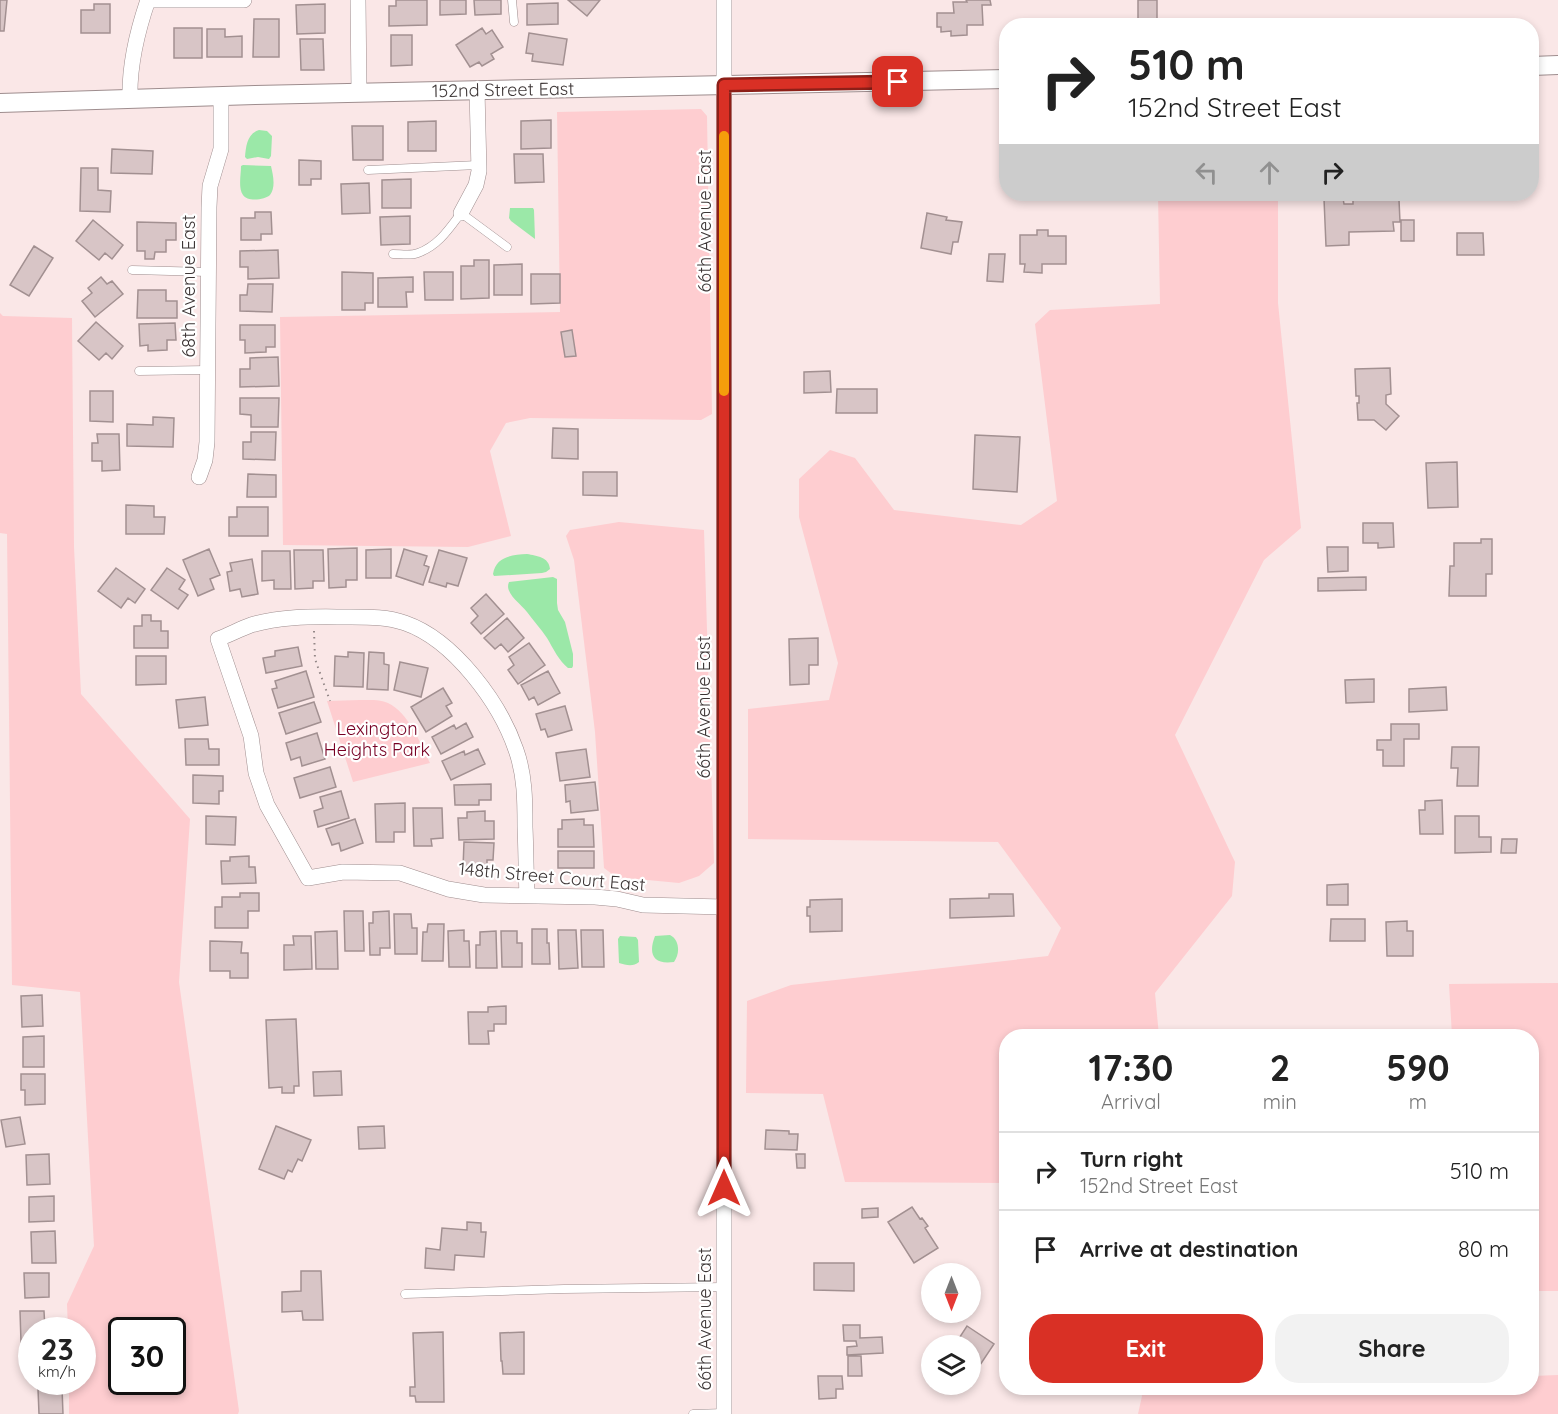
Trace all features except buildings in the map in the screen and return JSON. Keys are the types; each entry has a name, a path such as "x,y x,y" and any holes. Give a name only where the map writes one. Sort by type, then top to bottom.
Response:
{"street":[{"path":"130,99 130,69 140,22 148,0 244,0"},
{"path":"358,0 359,93"},
{"name":"66th Avenue East","path":"724,0 724,1414"},
{"path":"1539,66 1558,65"},
{"name":"152nd Street East","path":"0,103 999,79"},
{"path":"461,213 476,185 477,90"},
{"name":"68th Avenue East","path":"199,477 205,460 207,442 208,207 210,186 221,149 221,96"},
{"path":"313,616 382,617 405,622 424,631 442,644 462,663 492,699 509,731 523,779 526,896"},
{"name":"148th Street Court East","path":"313,616 252,625 218,639 251,736 256,773 267,805 308,878 343,872 400,873 457,890 484,895 595,897 643,905 724,906"}],"lane":[{"path":"512,0 514,22"},
{"path":"368,170 478,165"},
{"path":"393,254 417,254 432,246 444,236 461,213 507,247"},
{"path":"132,270 208,272"},
{"path":"139,371 208,370"},
{"path":"405,1294 724,1287"},
{"path":"693,1414 724,1414"}],"path":[{"path":"313,616 315,659 330,701"}],"green space":[{"path":"701,109 707,116 712,414 701,420 530,418 506,423 490,451 511,536 468,547 283,545 280,317 560,312 557,112"},
{"path":"1158,201 1278,201 1278,303 1301,528 1264,560 1175,735 1235,862 1232,896 1155,993 1158,1029 999,1029 999,1183 845,1182 823,1094 746,1093 747,1001 791,985 1048,956 1061,928 998,842 748,839 748,709 829,700 838,663 799,517 799,479 830,450 855,458 894,510 1021,525 1057,501 1035,324 1050,310 1160,304"},
{"path":"0,313 3,316 72,318 74,547 81,694 190,819 179,982 238,1414 69,1414 69,1395 96,1395 96,1317 68,1317 67,1304 94,1246 80,992 12,985 7,534 0,533"},
{"path":"619,522 704,530 714,863 699,876 679,883 616,877 604,868 595,732 574,560 566,536 570,530"},
{"name":"Lexington Heights Park","path":"374,700 388,703 402,714 413,729 430,763 353,782 327,701"},
{"path":"1558,983 1558,1291 1539,1291 1539,1029 1452,1029 1449,984"},
{"path":"1558,1375 1558,1414 1138,1414 1142,1395 1539,1395 1539,1376"}],"shaded area":[{"path":"259,130 267,131 272,136 271,156 269,159 258,157 247,159 245,157 248,141 252,134"},
{"path":"243,165 271,166 273,185 270,195 256,200 248,199 243,195 240,181"},
{"path":"510,208 533,208 535,239 511,221"},
{"path":"527,554 545,560 550,569 542,573 494,576 497,563 501,560 510,556"},
{"path":"553,577 557,579 558,610 565,622 573,654 572,668 568,668 562,662 542,631 514,598 508,586 509,582"},
{"path":"670,935 676,940 677,955 674,962 661,962 652,953 655,936"},
{"path":"620,936 636,937 638,940 639,962 637,964 619,963 618,939"}],"slow traffic":[{"path":"724,136 724,391"}],"route":[{"path":"724,1188 724,85 898,82"}]}
